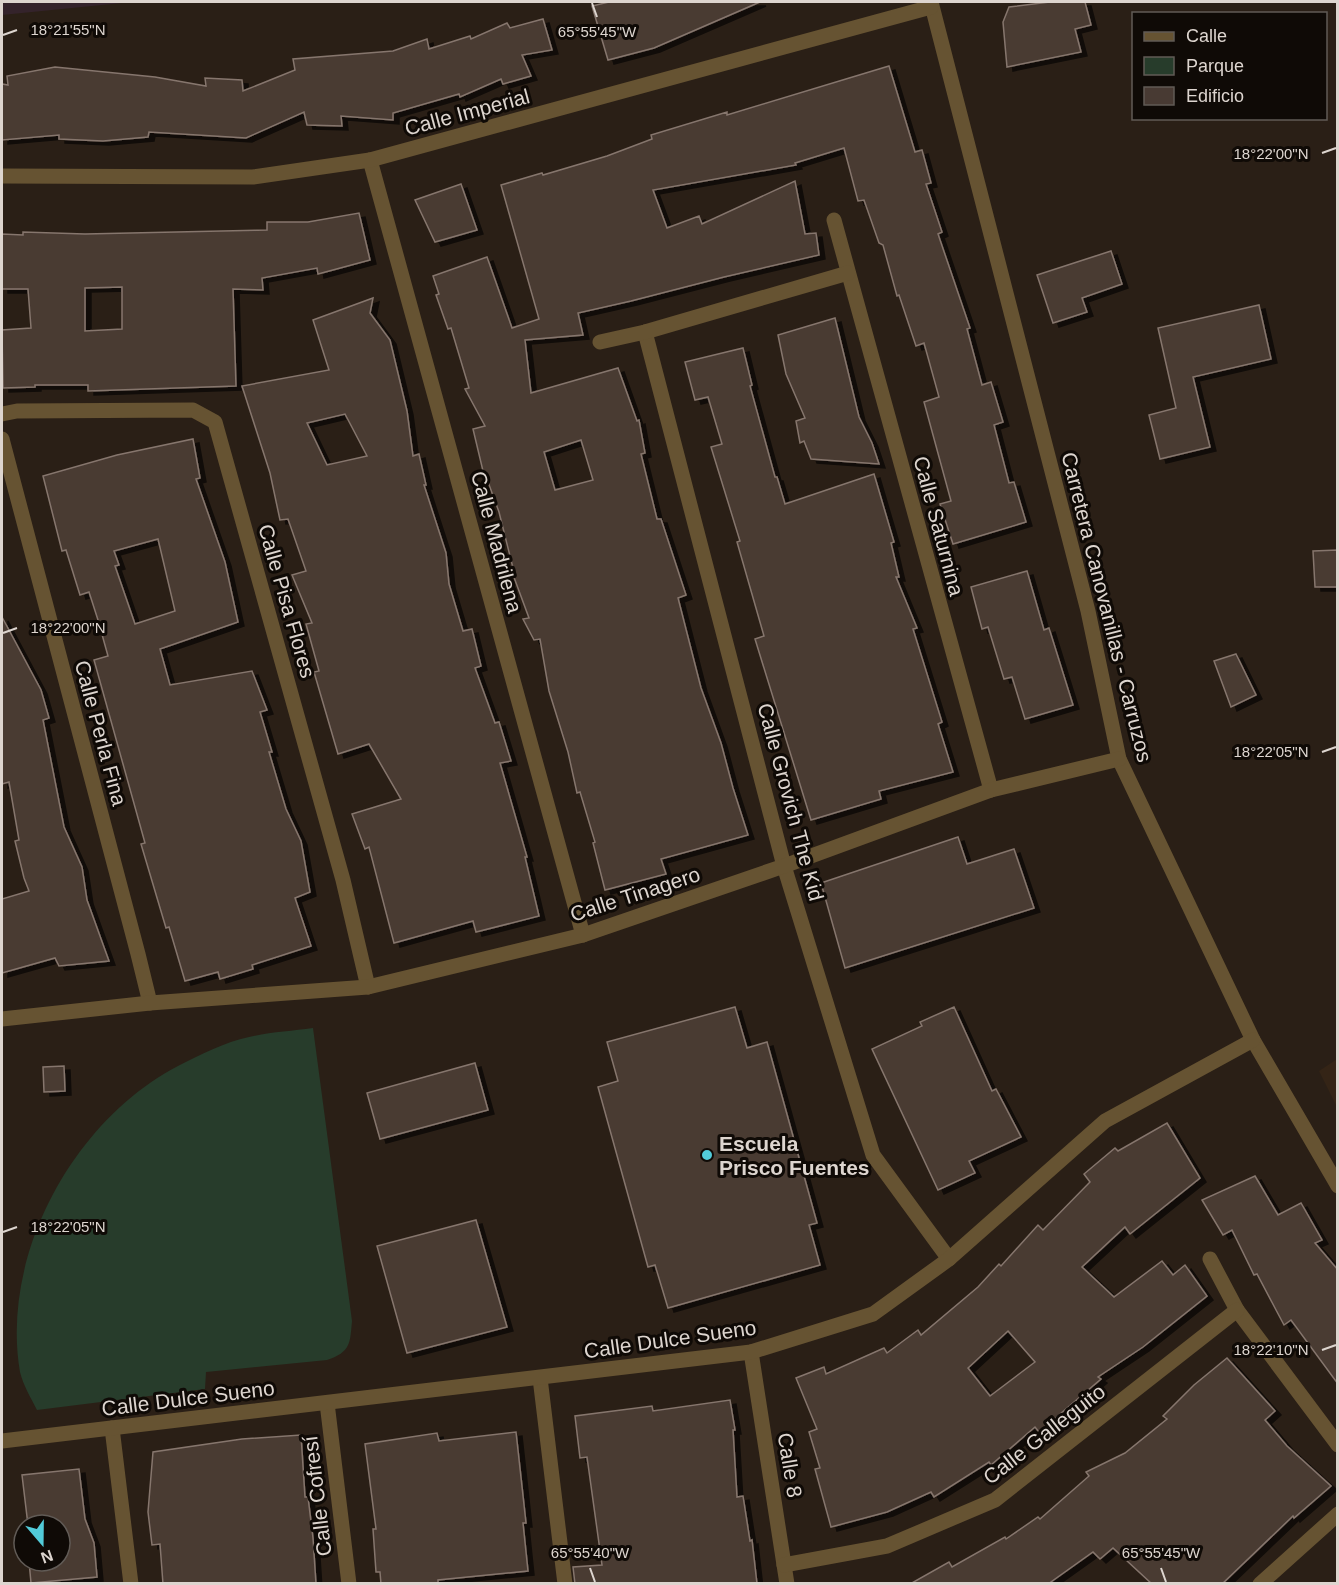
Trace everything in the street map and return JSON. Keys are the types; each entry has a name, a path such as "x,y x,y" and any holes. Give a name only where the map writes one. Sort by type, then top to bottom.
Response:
{"street":[{"name":"Calle Imperial","path":"2,176 252,177 370,160 931,4"},
{"name":"Carretera Canovanillas - Carruzos","path":"931,4 1088,611 1119,759 1253,1040 1338,1186"},
{"name":"Calle Madrilena","path":"370,160 583,935"},
{"name":"Calle Saturnina","path":"834,220 991,790"},
{"path":"600,342 645,332 848,273"},
{"name":"Calle Grovich The Kid","path":"645,332 784,866 873,1155 949,1259"},
{"name":"Calle Pisa Flores","path":"2,414 17,411 193,410 216,422 343,880 368,987"},
{"path":"2,431 17,411"},
{"name":"Calle Perla Fina","path":"2,440 150,1003"},
{"name":"Calle Tinagero","path":"2,1020 150,1003 368,987 583,935 784,866 991,790 1119,759"},
{"name":"Calle Dulce Sueno","path":"2,1441 751,1352 873,1314 949,1259 1106,1121 1253,1040"},
{"path":"1210,1259 1237,1310 1338,1445"},
{"name":"Calle Galleguito","path":"784,1564 886,1546 995,1500 1237,1310"},
{"name":"Calle 8","path":"751,1352 787,1584"},
{"path":"540,1378 565,1584"},
{"name":"Calle Cofresí","path":"327,1403 349,1584"},
{"path":"112,1428 130,1584"},
{"path":"1260,1584 1338,1514"}],"shaded area":[{"path":"2,2 132,2 2,15"},
{"path":"1337,1059 1337,1107 1319,1071"}],"green space":[{"path":"313,1028 352,1321 348,1346 341,1354 327,1360 206,1372 205,1389 37,1410 20,1372 17,1327 22,1282 34,1238 52,1195 77,1156 107,1120 141,1090 178,1066 240,1039"}],"building":[{"path":"609,2 760,2 654,48 608,60 592,6"},
{"path":"1050,2 1085,2 1091,25 1075,29 1081,52 1007,67 1003,22 1009,7"},
{"path":"543,19 552,50 522,55 531,76 503,84 501,79 460,97 459,94 393,113 393,120 341,116 342,126 307,125 304,112 246,138 149,132 148,137 103,141 59,139 59,135 2,140 2,84 8,85 7,76 55,67 155,77 206,86 205,78 242,80 243,91 295,70 293,59 393,51 427,39 429,49 470,36 471,39 507,23 510,28"},
{"path":"889,66 915,152 922,150 931,183 926,184 942,232 938,234 970,328 967,329 982,385 991,382 1003,422 994,425 1009,483 1014,482 1026,522 953,544 940,504 951,501 924,402 939,397 924,343 916,346 899,295 897,296 883,245 879,243 864,200 858,201 844,148 795,163 796,165 653,190 667,228 699,216 702,224 795,181 805,234 816,233 819,255 578,313 583,335 525,340 531,393 618,368 637,421 639,420 645,453 641,454 657,519 661,519 686,595 678,598 701,688 721,743 748,835 661,859 666,874 605,890 593,843 595,842 580,792 577,793 568,752 549,691 540,639 534,640 523,619 529,618 512,572 514,572 499,512 483,471 473,429 485,426 465,389 469,388 451,328 448,329 436,295 439,294 433,276 487,257 512,328 539,319 501,185 607,156 652,139 651,135 727,112 727,115","holes":["581,440 593,480 555,490 544,452"]},
{"path":"461,184 477,230 435,242 415,200"},
{"path":"359,213 370,260 318,274 317,268 262,278 263,290 233,289 236,386 88,391 88,385 35,385 35,387 3,388 2,330 31,328 28,289 2,289 2,234 267,230 267,222 308,222","holes":["122,287 122,329 85,331 85,288"]},
{"path":"1111,251 1122,284 1082,298 1087,312 1053,323 1037,275"},
{"path":"373,298 370,313 390,340 407,411 413,456 419,454 426,485 424,485 446,553 449,584 463,631 472,629 481,666 475,668 495,723 499,722 511,761 500,763 527,857 525,857 539,916 476,932 473,921 394,943 369,847 365,849 352,814 401,799 369,744 338,754 314,672 319,671 306,624 312,623 292,575 306,571 288,519 280,520 270,473 242,386 329,370 313,320","holes":["345,414 367,456 327,465 307,423"]},
{"path":"1259,305 1271,359 1193,377 1210,447 1160,459 1149,415 1176,408 1158,328"},
{"path":"835,318 859,417 879,464 811,459 804,441 800,443 796,421 805,418 786,374 778,335"},
{"path":"743,348 752,385 750,386 775,477 777,477 785,504 874,474 894,542 891,543 899,577 896,577 917,628 913,629 942,722 938,724 953,772 879,791 881,799 811,820 755,639 764,636 737,542 740,541 711,447 722,444 708,397 695,400 685,362"},
{"path":"193,439 200,478 196,479 225,562 238,622 160,649 170,685 252,671 267,710 260,712 272,752 269,752 286,809 301,841 310,892 295,898 311,946 252,965 253,969 220,979 218,972 185,981 169,927 166,928 141,844 145,843 94,660 108,656 89,592 80,595 66,550 62,551 43,476 117,455","holes":["158,539 175,611 135,624 115,566 119,565 114,551"]},
{"path":"1338,550 1338,587 1315,587 1313,551"},
{"path":"1027,571 1044,630 1049,628 1073,705 1025,719 1012,677 1004,679 988,627 982,629 971,587"},
{"path":"2,617 41,690 49,718 43,720 64,827 82,867 87,900 109,961 59,966 55,958 2,973 2,899 29,891 15,841 19,840 9,782 2,784"},
{"path":"1236,654 1256,695 1231,707 1214,661"},
{"path":"958,837 967,864 1014,849 1034,908 845,968 821,883"},
{"name":"Escuela Prisco Fuentes","path":"735,1007 747,1048 767,1042 817,1223 809,1225 820,1265 668,1308 655,1265 648,1267 598,1087 618,1081 607,1042"},
{"path":"954,1007 992,1091 996,1089 1021,1137 969,1161 975,1173 938,1190 872,1049 922,1026 920,1022"},
{"path":"475,1063 488,1110 380,1139 367,1093"},
{"path":"64,1066 65,1091 44,1092 43,1067"},
{"path":"1167,1123 1200,1178 1130,1234 1125,1227 1082,1267 1114,1297 1162,1261 1173,1275 1185,1265 1207,1296 1143,1347 1098,1377 1101,1379 1039,1432 1035,1427 991,1465 989,1462 934,1497 931,1492 887,1512 831,1527 815,1469 820,1468 809,1432 817,1429 796,1378 824,1367 826,1374 884,1348 887,1353 918,1330 921,1335 978,1287 999,1264 1001,1266 1038,1225 1043,1230 1090,1182 1084,1174 1115,1148 1118,1151","holes":["1008,1331 1035,1362 990,1396 968,1368"]},
{"path":"1255,1176 1278,1215 1301,1203 1322,1240 1315,1243 1338,1270 1338,1384 1291,1320 1284,1325 1257,1274 1254,1275 1232,1230 1223,1235 1202,1200"},
{"path":"476,1220 507,1327 407,1353 377,1246"},
{"path":"1227,1358 1275,1411 1265,1420 1287,1446 1331,1486 1294,1518 1293,1516 1222,1584 1152,1584 1113,1548 1100,1559 1093,1552 1048,1584 910,1584 949,1562 952,1567 1005,1537 1006,1539 1038,1517 1040,1519 1089,1476 1086,1472 1125,1453 1167,1419 1163,1416 1194,1385"},
{"path":"730,1400 735,1430 733,1430 737,1497 743,1496 750,1541 752,1540 757,1584 575,1584 573,1567 602,1565 587,1457 580,1458 575,1416 652,1406 653,1411"},
{"path":"516,1432 526,1523 523,1523 528,1571 438,1580 438,1584 381,1584 380,1572 376,1572 373,1529 376,1529 365,1444 437,1433 439,1441"},
{"path":"301,1435 305,1497 308,1497 316,1584 163,1584 160,1544 152,1545 148,1512 153,1452 242,1439"},
{"path":"79,1469 85,1519 94,1543 97,1577 31,1583 30,1573 72,1573 72,1513 27,1513 22,1475"}],"place":[{"name":"Escuela Prisco Fuentes","path":"707,1155"}]}
